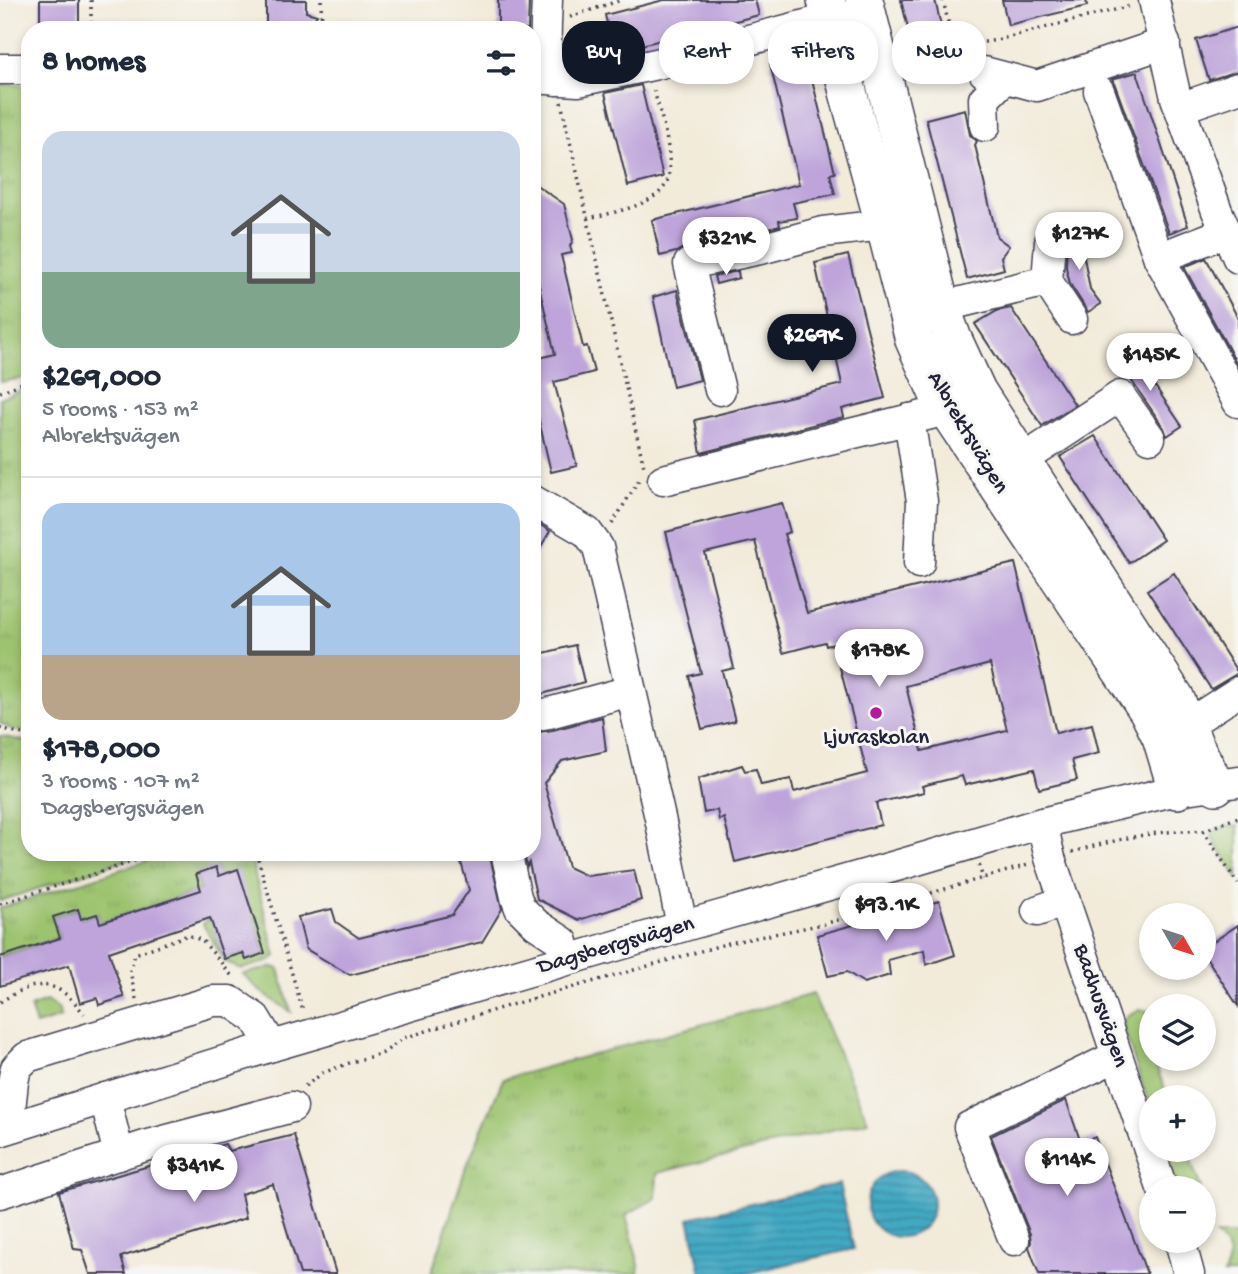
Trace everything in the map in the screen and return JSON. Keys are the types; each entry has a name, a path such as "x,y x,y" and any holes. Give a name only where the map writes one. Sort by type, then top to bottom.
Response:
{"main road":[{"name":"Albrektsvägen","path":"866,7 901,219 914,340 962,399 1021,461 1175,697 1191,736 1227,784"},
{"name":"Albrektsvägen","path":"829,10 848,92 953,339 962,399 1149,711 1161,737 1177,790"}],"street":[{"path":"1147,2 1165,43 1176,98 1217,211 1234,247 1159,258"},
{"path":"544,79 578,81 646,67 829,10 866,7"},
{"path":"544,79 550,70 545,46 547,13"},
{"path":"985,126 984,99 999,84 984,72 1037,86 1165,43"},
{"path":"0,69 21,69"},
{"path":"1180,108 1238,88"},
{"path":"1099,91 1159,258 1237,399"},
{"path":"720,390 689,264 823,232 866,227 901,219"},
{"path":"1050,242 1047,281 1072,319"},
{"path":"941,307 1047,281"},
{"path":"1021,461 1120,396 1150,438"},
{"path":"663,480 931,414 962,399"},
{"path":"909,419 922,501 919,563"},
{"path":"541,505 587,533 598,547 682,926"},
{"path":"541,714 630,691"},
{"path":"1191,736 1238,692"},
{"name":"Dagsbergsvägen","path":"4,1130 310,1034 1042,823 1177,790 1227,784"},
{"name":"Badhusvägen","path":"1042,823 1050,858 1158,1176"},
{"path":"508,861 520,908 536,924 563,942"},
{"path":"1037,911 1065,901"},
{"path":"4,1130 16,1068 27,1057 213,1001 230,1001 255,1018 272,1046"},
{"path":"1014,1240 969,1127 1117,1056"},
{"path":"105,1098 119,1155"},
{"path":"0,1193 119,1155 292,1107"},
{"path":"1183,1253 1189,1274"}],"path":[{"path":"91,0 91,21"},
{"path":"321,0 322,21"},
{"path":"547,13 621,0"},
{"path":"943,0 949,26 961,41 973,44 1147,2"},
{"path":"587,218 620,211 648,201 668,181 668,154 662,120 646,67"},
{"path":"544,79 587,218 644,470 598,547"},
{"path":"0,392 21,384"},
{"path":"0,728 21,734"},
{"path":"292,1107 301,1088 323,1073 383,1053 404,1038 514,1004 729,943 824,923 1134,835 1203,831 1238,817"},
{"path":"1203,831 1238,884"},
{"path":"0,904 135,861"},
{"path":"259,861 310,1034"},
{"path":"135,1025 136,993 130,971 135,954 188,935 203,941 232,976"},
{"path":"0,1002 22,990 45,984 59,988 81,1009 100,1035"}],"green space":[{"path":"0,85 21,85 21,378 0,382"},
{"path":"20,391 21,731 0,723 0,398"},
{"path":"0,736 21,740 21,861 122,861 0,901"},
{"path":"1227,826 1238,826 1238,878 1212,838 1213,831"},
{"path":"147,861 251,861 276,956 269,961 241,969 225,962 203,924 210,918 224,959 243,953 246,960 265,953 237,870 219,876 216,867 196,874 201,890 100,923 97,914 81,919 77,909 54,917 60,938 0,957 0,908"},
{"path":"273,967 279,969 291,1012 260,991 243,974"},
{"path":"813,994 868,1121 657,1173 656,1198 626,1215 639,1265 638,1274 431,1274 465,1170 503,1079"},
{"path":"46,1001 58,1008 61,1017 36,1025 30,1007"},
{"path":"1139,1010 1139,1071 1158,1071 1163,1085 1143,1085 1122,1023 1128,1015"},
{"path":"1169,1162 1191,1162 1197,1176 1174,1176"},
{"path":"1216,1235 1235,1235 1238,1243 1238,1274 1224,1274 1229,1257 1224,1244"}],"water":[{"path":"900,1171 913,1173 928,1186 933,1204 931,1217 918,1232 900,1237 887,1235 872,1222 867,1204 869,1191 882,1176"},
{"path":"839,1184 854,1249 744,1274 701,1274 689,1218"}],"building":[{"path":"40,0 79,0 79,21 40,21"},
{"path":"266,0 306,0 306,12 317,15 313,21 266,21"},
{"path":"498,0 529,0 528,21 498,21"},
{"path":"664,0 755,0 759,15 735,21 659,21 659,41 645,44 645,21 606,21 605,15"},
{"path":"901,0 935,0 940,21 906,21"},
{"path":"1002,0 1086,0 1087,6 1008,25"},
{"path":"1238,27 1238,71 1209,80 1196,40"},
{"path":"1137,72 1188,226 1169,233 1112,79"},
{"path":"775,84 813,84 835,173 830,174 835,194 793,203 797,218 779,221 780,226 685,247 660,256 652,220 799,184"},
{"path":"641,85 663,177 628,186 605,93"},
{"path":"965,109 970,135 977,141 975,145 997,237 1009,246 1001,257 1004,269 967,279 926,119"},
{"path":"541,188 564,204 573,240 570,246 572,253 561,255 583,347 587,346 594,372 554,382 577,466 551,472 541,429 541,358 555,354 541,294"},
{"path":"1079,231 1090,289 1101,304 1088,312 1070,284 1066,267 1065,234"},
{"path":"848,255 885,398 842,409 844,417 701,453 695,420 842,384 815,263"},
{"path":"1206,258 1238,318 1238,366 1184,267"},
{"path":"738,271 739,278 716,284 714,276"},
{"path":"677,290 700,380 673,387 653,297"},
{"path":"1011,308 1075,405 1042,426 975,324 997,311"},
{"path":"1132,352 1182,426 1167,436 1118,361"},
{"path":"1095,436 1163,540 1129,563 1060,457"},
{"name":"Ljuraskolan","path":"782,503 790,532 784,534 807,613 1015,563 1056,733 1092,724 1099,753 1072,760 1077,780 1039,789 1034,769 965,785 962,776 922,786 924,792 876,803 881,825 735,862 724,818 719,820 717,810 704,813 698,779 742,765 745,771 756,769 761,785 791,779 794,792 867,773 834,644 826,646 825,642 783,653 755,541 705,553 734,668 722,671 735,721 702,729 689,676 701,673 666,532","holes":["990,664 1007,730 922,751 906,686"]},
{"path":"541,526 550,531 541,546"},
{"path":"1174,573 1238,673 1211,689 1147,590"},
{"path":"575,645 584,682 541,694 541,654"},
{"path":"602,717 606,751 562,761 544,783 568,867 587,876 634,870 641,900 579,920 537,899 529,863 527,867 526,861 541,861 541,732"},
{"path":"461,861 491,861 502,909 482,942 350,975 306,949 298,917 332,909 336,922 359,938 452,915 469,890"},
{"path":"216,867 219,876 238,869 265,953 246,960 243,953 224,959 210,918 109,952 124,997 99,1005 97,998 80,1003 69,965 0,986 0,957 60,938 53,917 78,909 81,919 97,914 100,923 201,890 196,874"},
{"path":"939,901 955,955 926,965 924,950 888,960 890,975 864,983 847,972 828,976 817,935"},
{"path":"1238,925 1238,1006 1216,972 1216,940"},
{"path":"1066,1100 1081,1143 1095,1137 1147,1274 1039,1274 1029,1247 1030,1234 991,1136"},
{"path":"294,1135 336,1274 300,1274 273,1184 241,1194 246,1218 121,1257 126,1274 90,1274 82,1250 74,1249 59,1192 225,1144 229,1151"}],"place":[{"name":"Ljuraskolan","path":"876,713"}]}
